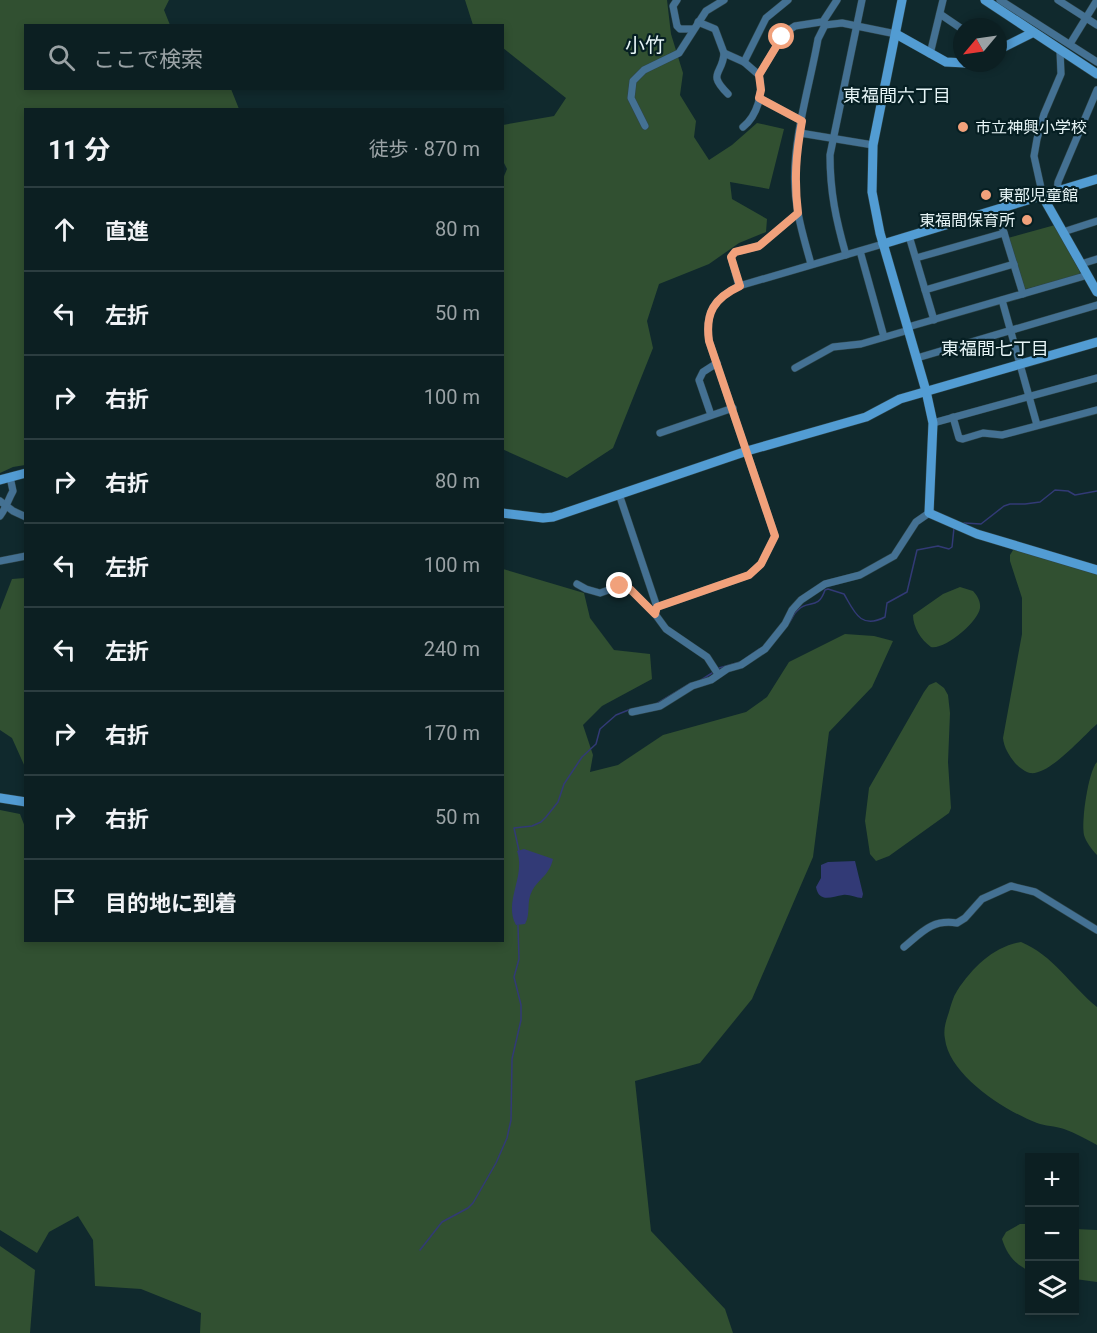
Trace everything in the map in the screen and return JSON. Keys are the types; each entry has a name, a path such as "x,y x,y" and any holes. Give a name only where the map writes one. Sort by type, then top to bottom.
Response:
{"street":[{"path":"677,0 673,6 677,26 680,29 693,29"},
{"path":"645,126 631,98 633,81 644,70 679,53 706,11 724,0"},
{"path":"744,62 766,18 788,0"},
{"path":"811,264 798,213 794,185 796,158 818,39 825,25 824,20 837,0"},
{"path":"846,255 833,209 830,155 862,0"},
{"path":"902,0 873,145 873,192 883,244 917,358 933,423 929,513"},
{"path":"930,54 942,0"},
{"path":"1058,0 1097,25"},
{"path":"1070,44 1097,0"},
{"path":"992,1 1032,33 1097,74"},
{"path":"992,1 1070,44 1097,62"},
{"path":"940,14 953,23"},
{"path":"698,22 715,29 724,53 723,64 716,77 718,84 728,94"},
{"path":"743,128 751,120 759,98 761,90 759,75 782,37 795,26 821,22 825,25 842,23 896,34 946,62 953,62"},
{"path":"1007,46 1032,33"},
{"path":"1060,51 1061,74 1044,114 1034,156 1043,197 1097,292"},
{"path":"724,53 744,62 759,75"},
{"path":"1057,192 1058,182 1097,90"},
{"path":"759,98 802,121"},
{"path":"800,133 873,145"},
{"path":"656,611 749,575 761,564 775,536 709,341 709,316 719,299 728,291 740,286 1097,179"},
{"path":"997,210 1023,294"},
{"path":"740,286 731,257 735,252 759,246 798,213"},
{"path":"1063,232 1097,221"},
{"path":"916,258 1004,233"},
{"path":"909,236 934,320"},
{"path":"860,251 884,337"},
{"path":"1082,264 1097,259"},
{"path":"925,290 1014,264"},
{"path":"795,368 834,347 861,344 1088,275"},
{"path":"1002,300 1037,425"},
{"path":"917,358 1097,305"},
{"path":"504,513 536,518 553,517 747,451 866,417 900,399 1097,342"},
{"path":"711,415 699,380 703,372 717,363"},
{"path":"933,423 1097,378"},
{"path":"660,433 733,408"},
{"path":"953,417 959,438 963,439 983,433 1002,435 1097,410"},
{"path":"0,480 24,474"},
{"path":"3,503 13,491 10,477"},
{"path":"619,494 656,611 666,629 707,657 718,674"},
{"path":"0,516 6,509 3,503"},
{"path":"3,503 24,516"},
{"path":"929,513 977,534 1097,570"},
{"path":"632,712 660,706 692,686 706,682 718,674 741,665 765,649 801,600 825,584 860,575 894,556 916,522 929,513"},
{"path":"0,552 1,561 24,556"},
{"path":"577,584 600,592 625,586 656,611"},
{"path":"0,798 24,802"},
{"path":"904,947 932,925 945,921 957,923 965,918 982,899 1011,886 1035,892 1097,930"}],"green space":[{"path":"0,0 169,0 164,10 170,24 24,24 24,90 231,90 239,108 24,108 24,465 0,473"},
{"path":"465,0 667,0 671,34 683,73 680,95 696,121 694,137 709,160 732,145 757,123 784,129 769,189 730,182 732,199 767,219 766,232 739,243 709,264 659,284 647,321 653,348 613,448 567,478 504,450 504,176 507,169 504,163 504,125 554,116 566,98 504,49 504,24 473,24"},
{"path":"1055,225 1080,272 1079,275 1023,288 1008,238"},
{"path":"1015,547 1097,569 1097,724 1056,762 1038,772 1030,773 1015,763 1003,738 1022,634 1022,598 1010,561 1010,555"},
{"path":"504,569 584,593 590,618 614,650 650,654 652,679 602,706 583,725 593,755 590,772 618,765 663,735 746,712 767,697 789,662 845,634 874,636 893,641 872,687 829,732 813,857 752,999 700,1063 635,1081 651,1231 725,1309 733,1333 200,1333 201,1313 141,1289 95,1286 93,1240 78,1216 49,1232 37,1253 0,1230 0,810 20,814 24,824 24,942 504,942"},
{"path":"24,578 24,765 12,738 0,730 0,610 12,579"},
{"path":"960,587 976,594 980,606 978,614 952,640 937,647 931,647 918,633 913,615 943,594"},
{"path":"936,682 944,688 948,695 951,808 949,813 889,856 876,861 870,854 865,821 869,788 924,692 929,685"},
{"path":"1097,762 1097,855 1086,840 1083,829 1088,786"},
{"path":"1021,942 1043,955 1097,1007 1097,1145 1064,1129 1040,1124 995,1101 967,1078 949,1052 945,1039 945,1028 957,991 984,959 1001,948"},
{"path":"1020,1224 1025,1224 1025,1268 1006,1250 1002,1239 1006,1232"},
{"path":"1079,1229 1097,1230 1097,1282 1079,1280"},
{"path":"0,1246 35,1270 30,1333 0,1333"}],"water":[{"path":"524,849 553,859 549,869 532,891 525,924 516,925 512,907 519,870 517,851"},
{"path":"855,861 862,898 845,895 826,898 820,895 816,887 821,878 821,865 828,862"}],"waterway":[{"path":"964,523 981,524 1004,506 1040,502 1055,490 1068,491 1075,495 1097,491"},
{"path":"789,623 798,610 805,605 816,603 828,589 844,594 855,612 864,620 885,617 887,603 907,592 917,550 938,546 949,549 952,547 954,528"},
{"path":"746,658 759,649"},
{"path":"719,668 740,662"},
{"path":"701,680 712,673"},
{"path":"656,704 691,683"},
{"path":"519,851 514,828 532,826 546,817 558,802 564,784 582,757 596,744 600,729 616,715 631,709"},
{"path":"420,1250 442,1222 473,1203 496,1163 507,1138 511,1120 512,1059 521,1020 521,1005 514,977 519,959 518,925"}],"place":[{"name":"市立神興小学校","path":"963,127"},
{"name":"東部児童館","path":"986,195"},
{"name":"東福間保育所","path":"1027,220"}],"district":[{"name":"小竹","path":"645,45"},
{"name":"東福間六丁目","path":"897,95"},
{"name":"東福間七丁目","path":"995,348"}],"route":[{"path":"620,586 630,589 655,614 657,607 749,575 761,564 775,536 709,341 707,329 709,316 719,299 728,291 740,286 731,257 735,252 759,246 798,213 794,185 802,121 759,98 761,90 759,75 782,37"}]}
